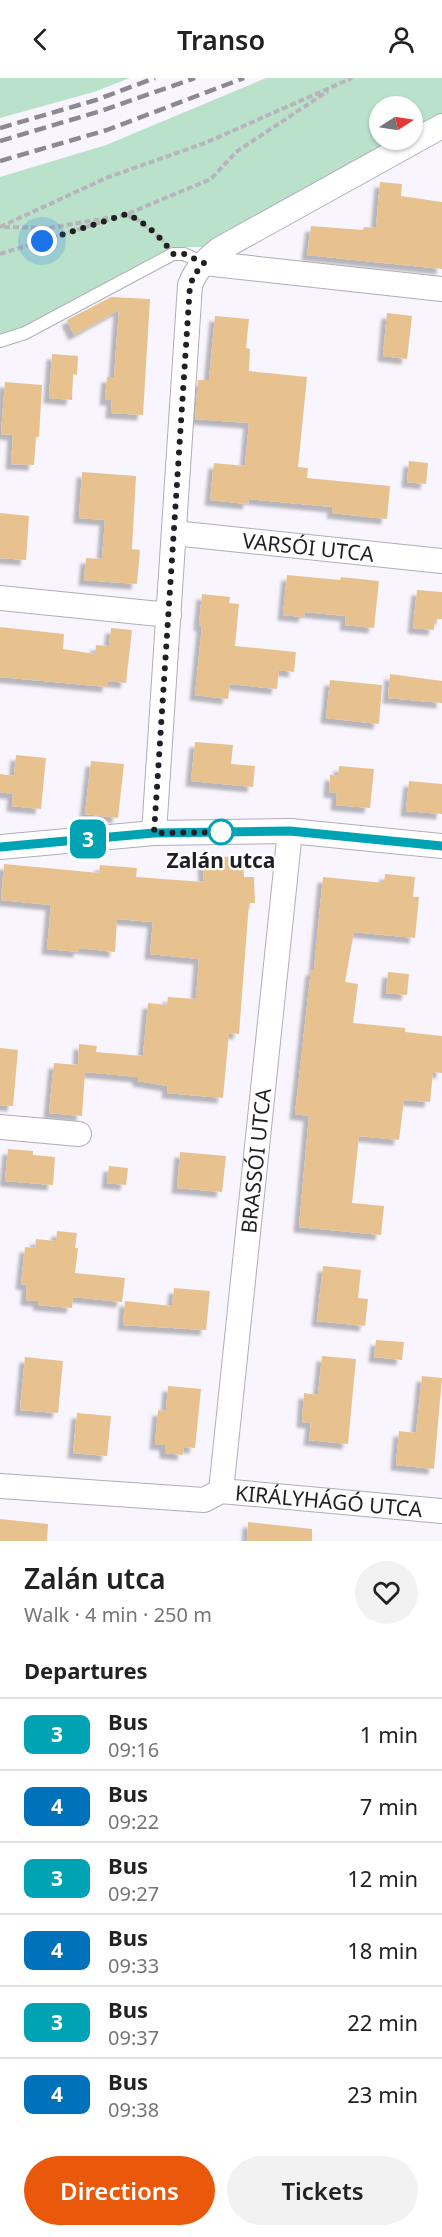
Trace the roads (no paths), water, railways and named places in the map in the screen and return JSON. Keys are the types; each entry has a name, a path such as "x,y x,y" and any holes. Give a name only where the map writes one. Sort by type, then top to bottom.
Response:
{"street":[{"path":"154,833 190,285 195,274 219,249 442,126"},
{"path":"204,263 442,289"},
{"name":"VARSÓI UTCA","path":"174,533 442,561"},
{"path":"0,598 169,615"},
{"path":"0,847 154,833 290,831 442,846"},
{"name":"BRASSÓI UTCA","path":"221,1491 290,831"},
{"path":"0,1127 79,1134"},
{"name":"KIRÁLYHÁGÓ UTCA","path":"0,1486 204,1500 221,1491 442,1511"}],"lane":[{"path":"0,341 25,333 173,254 184,254 204,263"}],"railway":[{"path":"0,128 96,100 155,78"},
{"path":"0,141 101,111 195,78"},
{"path":"0,161 107,130 244,78"}],"place":[{"name":"Zalán utca","path":"221,832"}]}
